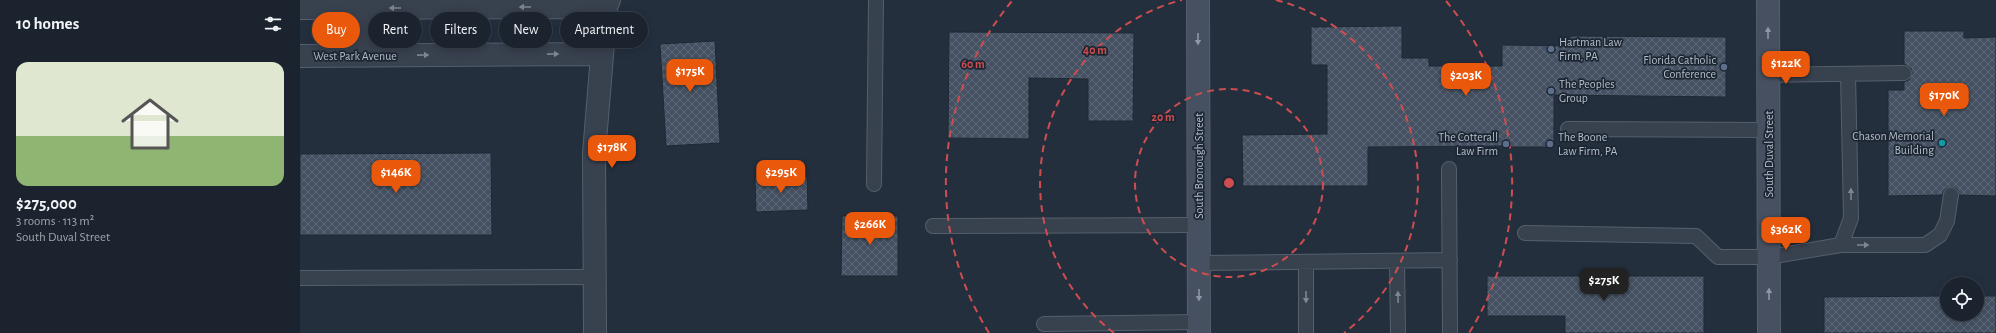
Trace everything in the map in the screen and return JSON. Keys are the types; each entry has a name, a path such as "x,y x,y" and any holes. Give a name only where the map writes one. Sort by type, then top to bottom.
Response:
{"main road":[{"name":"South Bronough Street","path":"1198,0 1199,328"},
{"name":"South Duval Street","path":"1768,0 1769,333"}],"street":[{"path":"300,8 607,3 594,153 595,333"},
{"path":"363,8 363,56"},
{"name":"West Park Avenue","path":"300,56 602,54"}],"lane":[{"path":"874,184 876,0"},
{"path":"1769,75 1904,73"},
{"path":"1841,245 1851,218 1848,74"},
{"path":"1568,128 1769,130"},
{"path":"1449,169 1450,333"},
{"path":"1526,233 1696,236 1718,257 1769,257 1841,245 1925,245 1940,235 1947,221 1951,195"},
{"path":"933,226 1199,225"},
{"path":"1199,263 1450,260"},
{"path":"1397,261 1398,333"},
{"path":"1306,262 1306,333"},
{"path":"300,278 595,277"},
{"path":"1044,324 1199,328"}],"building":[{"path":"1402,26 1402,58 1429,58 1429,66 1502,66 1502,45 1570,46 1570,36 1726,37 1726,97 1554,95 1554,147 1368,147 1368,186 1243,186 1242,135 1327,134 1327,65 1311,65 1311,27"},
{"name":"Chason Memorial Building","path":"1904,31 1964,31 1964,38 1996,37 1996,196 1959,195 1957,189 1952,187 1945,189 1942,195 1888,196 1888,90 1904,90 1904,82 1909,80 1912,73 1911,68 1904,64"},
{"path":"949,32 1134,33 1133,121 1088,121 1088,79 1029,78 1029,139 948,138"},
{"path":"715,41 720,143 666,146 660,44"},
{"path":"491,153 492,235 300,235 300,154"},
{"path":"807,177 808,210 756,212 755,178"},
{"path":"842,216 898,216 898,276 841,276"},
{"path":"1487,276 1704,276 1704,333 1565,333 1565,316 1487,316"},
{"path":"1940,296 1940,321 1984,321 1984,296 1996,296 1996,333 1824,333 1824,297"}],"place":[{"name":"Hartman Law Firm, PA","path":"1551,49"},
{"name":"Florida Catholic Conference","path":"1724,67"},
{"name":"The Peoples Group","path":"1551,91"},
{"name":"Chason Memorial Building","path":"1942,143"},
{"name":"The Cotterall Law Firm","path":"1506,144"},
{"name":"The Boone Law Firm, PA","path":"1550,144"}]}
